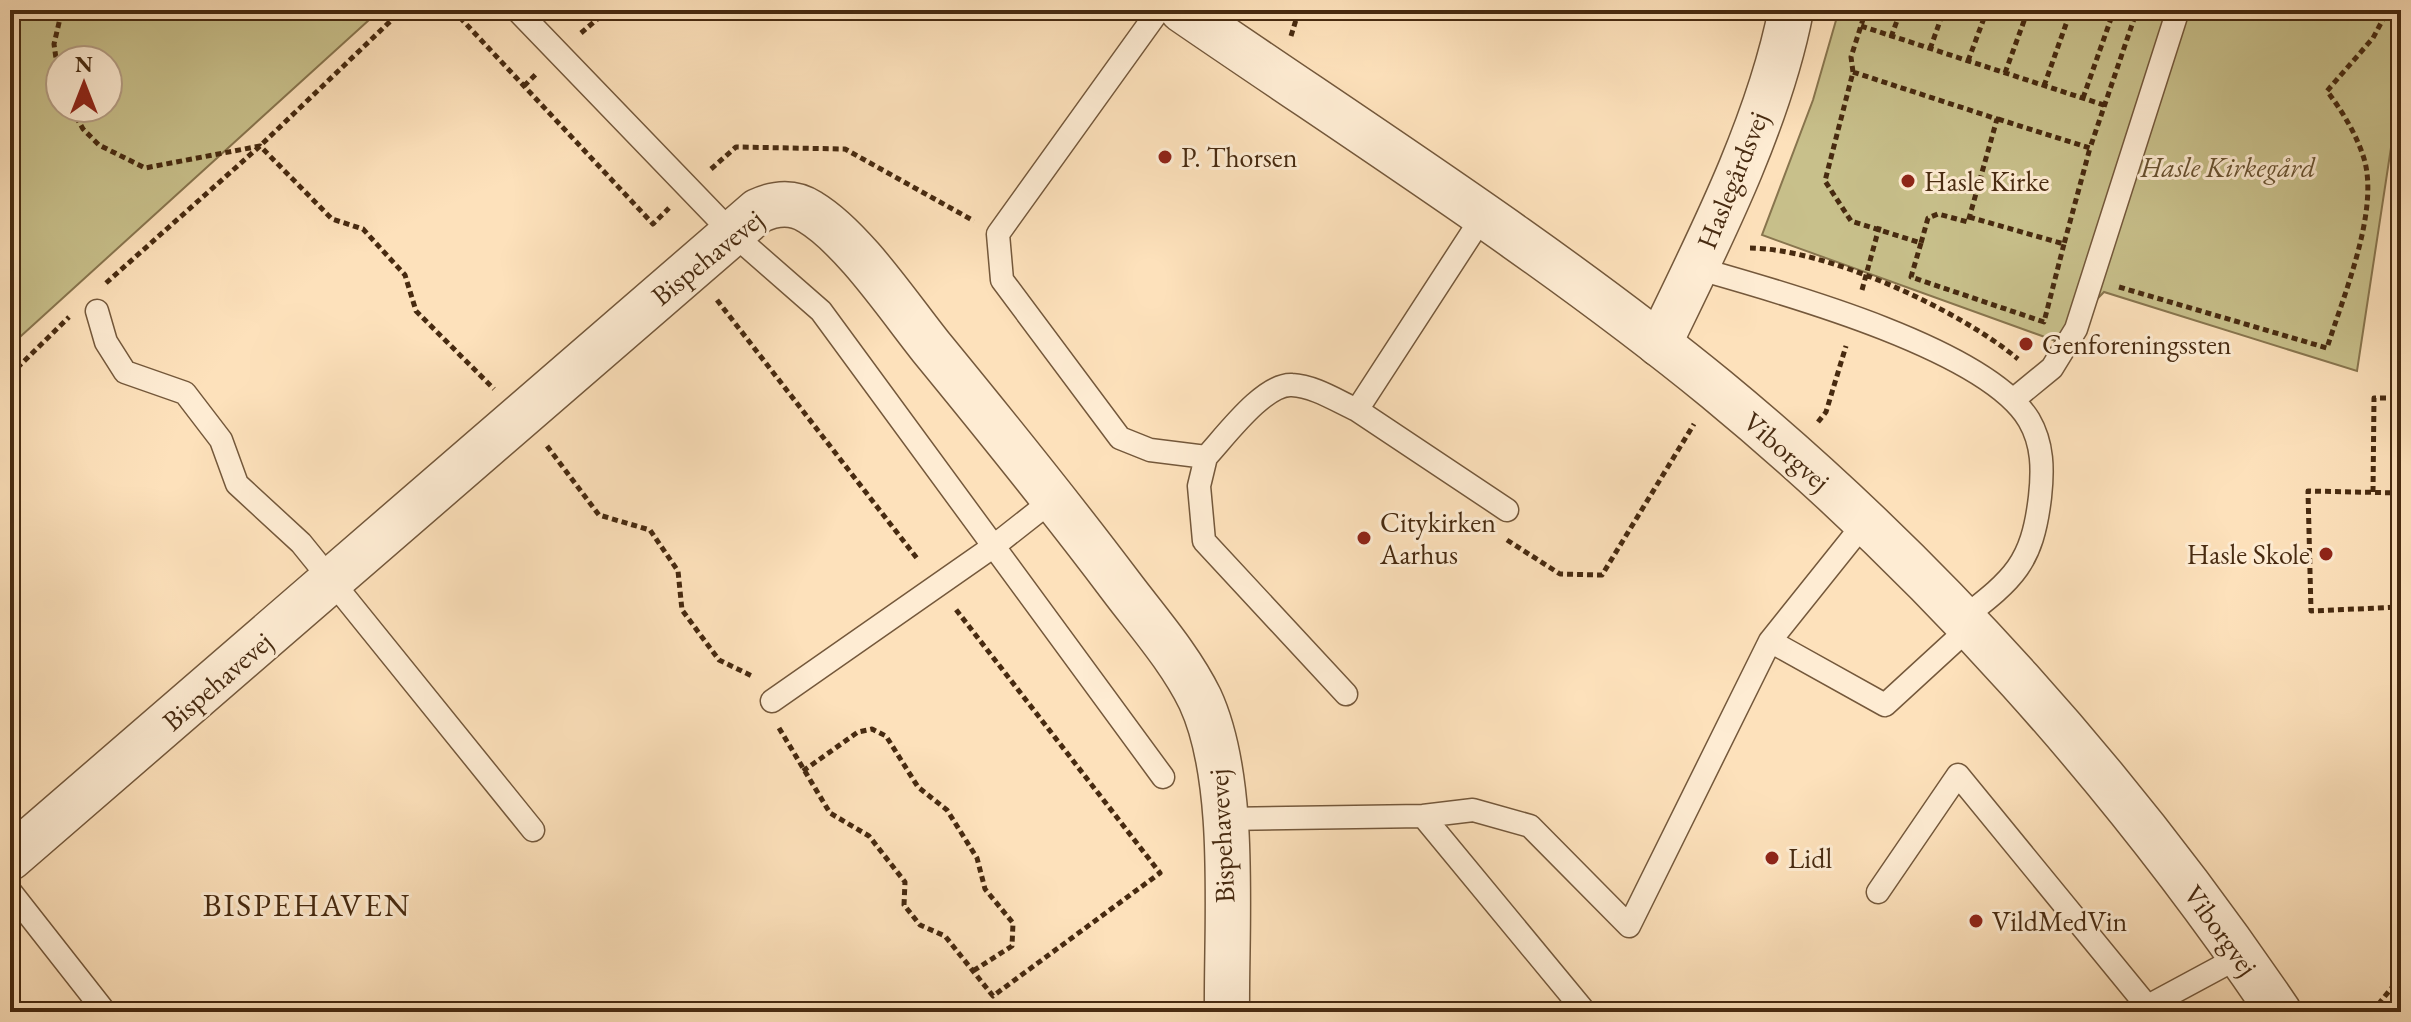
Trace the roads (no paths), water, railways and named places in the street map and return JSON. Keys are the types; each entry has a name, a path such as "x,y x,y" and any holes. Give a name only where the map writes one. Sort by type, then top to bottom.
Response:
{"street":[{"name":"Viborgvej","path":"1182,10 1483,216 1659,344 1716,389 1866,521 1966,623 2157,842 2279,1012"},
{"name":"Haslegårdsvej","path":"1659,344 1696,268 1755,127 1791,10"},
{"name":"Bispehavevej","path":"10,858 331,582 535,425 758,211 772,205 790,204 808,210 826,223 860,260 1055,498 1174,657 1200,700 1217,760 1224,819 1227,1012"}],"lane":[{"path":"517,10 733,234 821,311 1163,777"},
{"path":"1159,10 998,234 1002,280 1120,438 1150,450 1206,457"},
{"path":"2013,400 2052,368 2065,352 2092,279 2178,10"},
{"path":"1357,410 1483,216"},
{"path":"1696,268 1783,293 1907,338 1974,372 2013,400 2038,437 2042,456 2038,514 2029,547 2013,579 1885,705 1770,641"},
{"path":"89,309 125,372 185,393 221,440 237,484 301,543 533,830"},
{"path":"1346,694 1204,541 1199,486 1206,457 1264,395 1289,384 1357,410 1507,510"},
{"path":"772,701 994,546 1055,498"},
{"path":"1224,819 1423,816 1473,810 1530,826 1629,926 1770,641 1866,521"},
{"path":"1878,892 1958,775 2146,1010 2241,956"},
{"path":"1423,816 1585,1012"},
{"path":"10,891 105,1012"}],"place":[{"name":"P. Thorsen","path":"1165,157"},
{"name":"Hasle Kirke","path":"1908,181"},
{"name":"Genforeningssten","path":"2026,344"},
{"name":"Citykirken Aarhus","path":"1364,538"},
{"name":"Hasle Skole","path":"2326,554"},
{"name":"Lidl","path":"1772,858"},
{"name":"VildMedVin","path":"1976,921"}],"district":[{"name":"BISPEHAVEN","path":"307,905"}],"park label":[{"name":"Hasle Kirkegård","path":"2228,167"}]}
